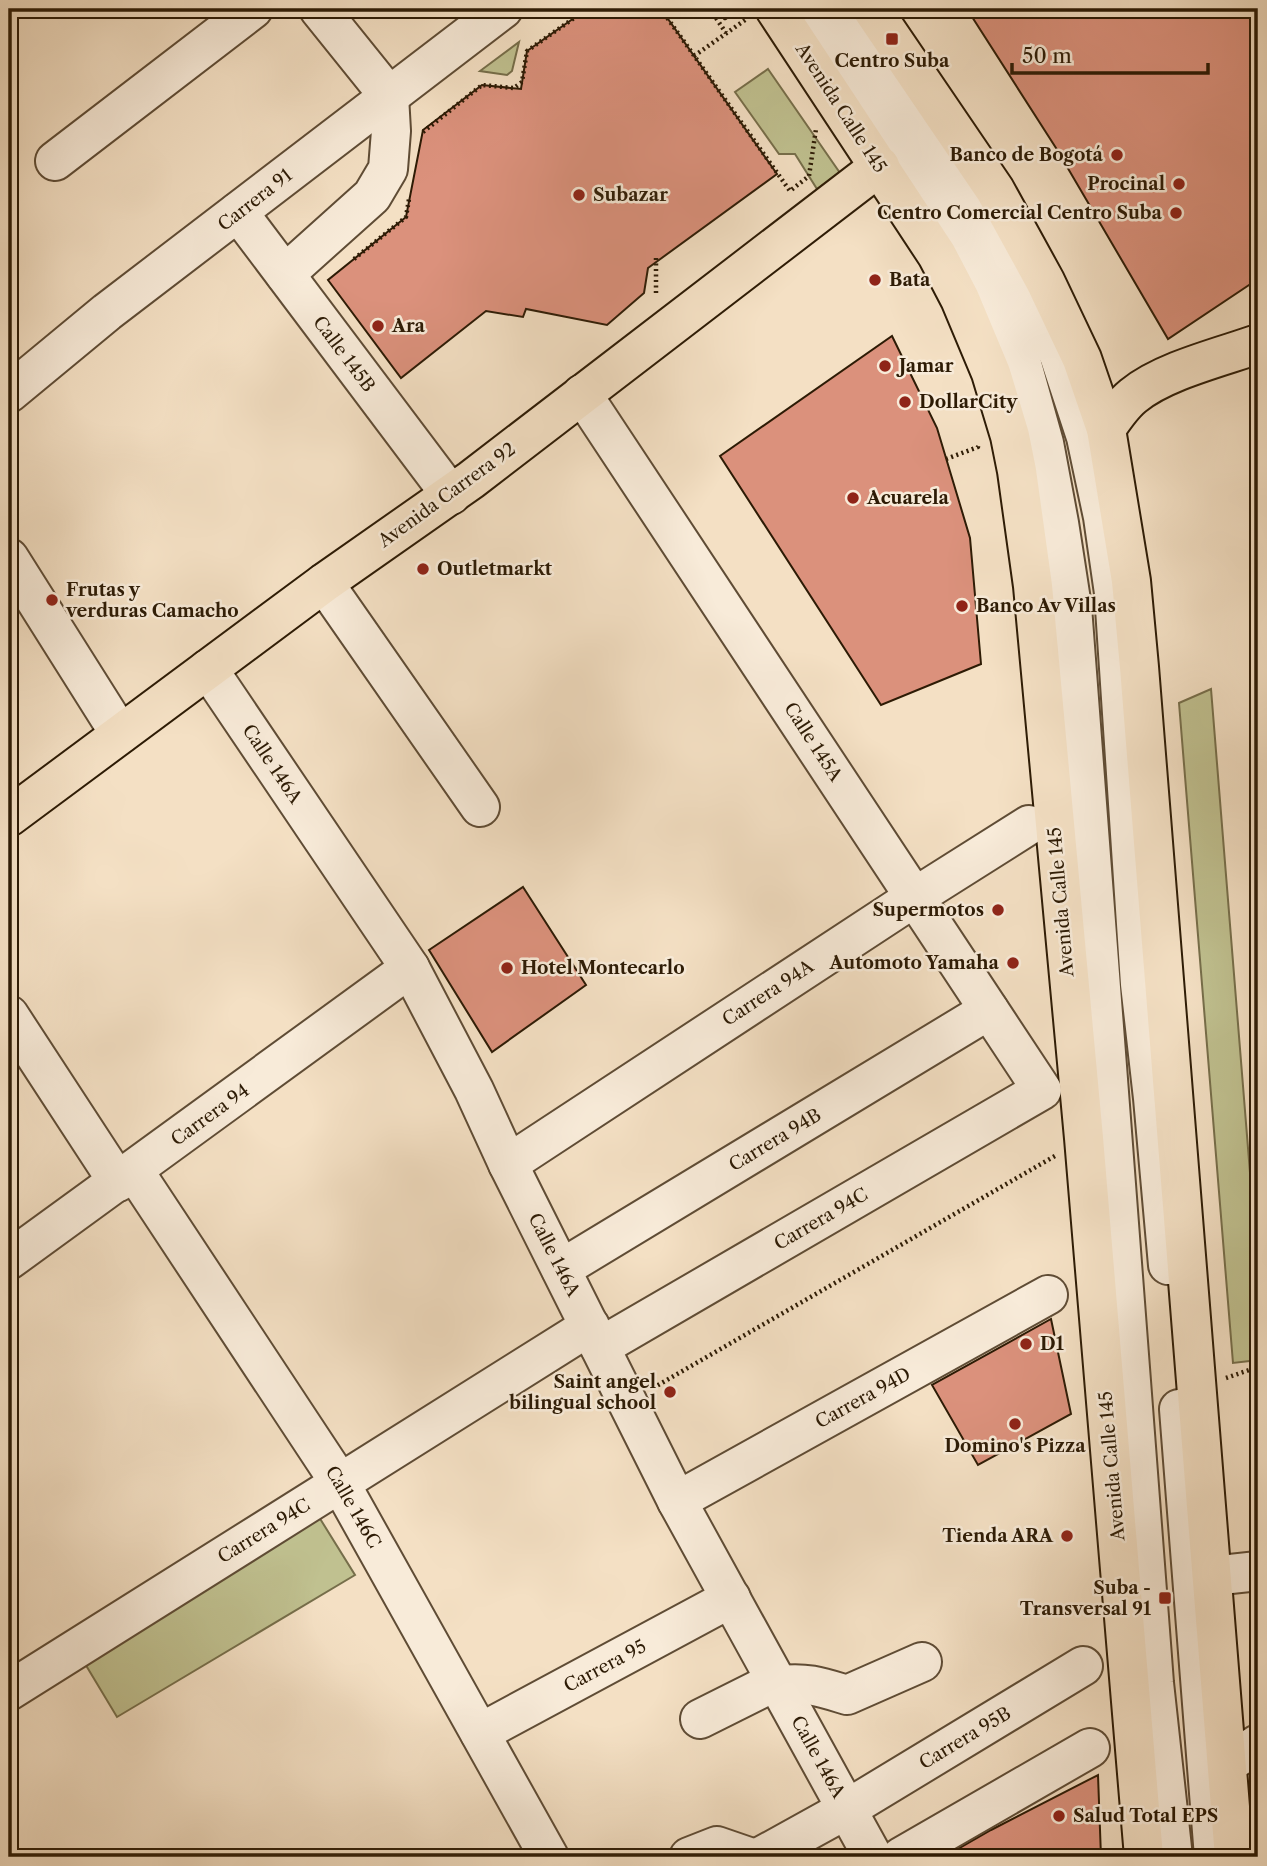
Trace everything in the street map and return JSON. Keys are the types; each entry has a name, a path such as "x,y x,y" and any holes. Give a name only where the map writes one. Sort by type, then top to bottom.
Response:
{"main road":[{"path":"872,9 995,190 1045,281 1082,359 1106,429 1131,581 1136,630 1234,1857"},
{"name":"Avenida Calle 145","path":"762,13 880,166 937,255 960,299 1001,401 1017,471 1033,586 1085,1151 1144,1857"},
{"name":"Avenida Carrera 92","path":"9,817 324,583 451,495 880,166"},
{"path":"1106,429 1133,396 1162,378 1258,344"},
{"path":"1082,359 1107,369 1162,378"}],"street":[{"path":"55,161 253,9"},
{"path":"285,274 372,196 388,169 391,131 389,96 319,9"},
{"name":"Carrera 91","path":"9,393 107,312 503,9"},
{"path":"802,9 975,263 1022,364 1044,443 1072,607 1154,1683 1173,1857"},
{"path":"846,9 962,180 997,238 1059,355 1086,437 1103,517 1114,593 1140,984 1172,1309 1213,1857"},
{"name":"Calle 145B","path":"238,212 451,495"},
{"name":"Calle 145A","path":"582,394 1042,1090"},
{"path":"9,558 120,734"},
{"path":"324,583 480,807"},
{"name":"Calle 146A","path":"208,669 410,968 474,1090 508,1164 677,1501 776,1681 822,1738 847,1810 873,1857"},
{"name":"Carrera 94A","path":"508,1164 1029,825"},
{"name":"Carrera 94","path":"9,1261 410,968"},
{"name":"Carrera 94B","path":"561,1269 989,1010"},
{"name":"Calle 146C","path":"9,1015 340,1483 549,1857"},
{"name":"Carrera 94C","path":"9,1691 340,1483 595,1337 1042,1090"},
{"name":"Carrera 94D","path":"677,1501 1048,1295"},
{"path":"1212,1576 1258,1571"},
{"name":"Carrera 95","path":"480,1733 731,1598"},
{"path":"700,1719 776,1681 780,1685 819,1685 847,1695 922,1662"},
{"name":"Carrera 95B","path":"760,1857 847,1810 1083,1666"},
{"path":"1227,1764 1258,1744"},
{"path":"901,1857 1090,1748"},
{"path":"689,1857 717,1846 749,1857"}],"path":[{"path":"421,142 423,130 482,85 514,88 522,82 527,51 587,9"},
{"path":"661,9 790,191 809,176 817,122"},
{"path":"684,9 694,9"},
{"path":"710,9 726,33"},
{"path":"718,9 725,18 739,9"},
{"path":"694,56 726,33 762,13"},
{"path":"347,264 406,217 411,192"},
{"path":"656,256 656,293"},
{"path":"946,458 978,447 975,433"},
{"path":"628,1402 1064,1151"},
{"path":"1217,1381 1258,1367"}],"green space":[{"path":"519,42 512,71 507,75 480,71"},
{"path":"768,69 840,173 817,189 795,154 779,154 735,92"},
{"path":"1211,689 1258,1272 1258,1360 1233,1363 1179,703"},
{"path":"319,1517 355,1575 117,1717 84,1662"}],"building":[{"name":"Subazar","path":"587,9 661,9 777,174 648,268 644,293 607,325 526,309 523,317 486,311 401,378 328,280 406,217 423,130 482,85 521,89 527,51"},
{"name":"Centro Comercial Centro Suba","path":"967,9 1258,9 1258,279 1168,339 1056,148"},
{"name":"Acuarela","path":"892,336 937,428 970,538 981,664 881,705 720,456"},
{"name":"Hotel Montecarlo","path":"523,887 586,985 492,1052 429,950"},
{"name":"D1","path":"1051,1319 1071,1414 978,1465 932,1385"},
{"name":"Salud Total EPS","path":"1098,1775 1101,1857 944,1857 991,1830"}],"place":[{"name":"Centro Suba","path":"892,39"},
{"name":"Banco de Bogotá","path":"1117,155"},
{"name":"Procinal","path":"1179,184"},
{"name":"Subazar","path":"579,195"},
{"name":"Centro Comercial Centro Suba","path":"1176,213"},
{"name":"Bata","path":"875,280"},
{"name":"Ara","path":"378,326"},
{"name":"Jamar","path":"885,366"},
{"name":"DollarCity","path":"905,402"},
{"name":"Acuarela","path":"853,498"},
{"name":"Outletmarkt","path":"423,569"},
{"name":"Frutas y verduras Camacho","path":"52,600"},
{"name":"Banco Av Villas","path":"962,606"},
{"name":"Supermotos","path":"998,910"},
{"name":"Automoto Yamaha","path":"1013,963"},
{"name":"Hotel Montecarlo","path":"507,968"},
{"name":"D1","path":"1026,1344"},
{"name":"Saint angel bilingual school","path":"670,1392"},
{"name":"Domino's Pizza","path":"1015,1424"},
{"name":"Tienda ARA","path":"1067,1536"},
{"name":"Suba - Transversal 91","path":"1165,1598"},
{"name":"Salud Total EPS","path":"1059,1816"}]}
